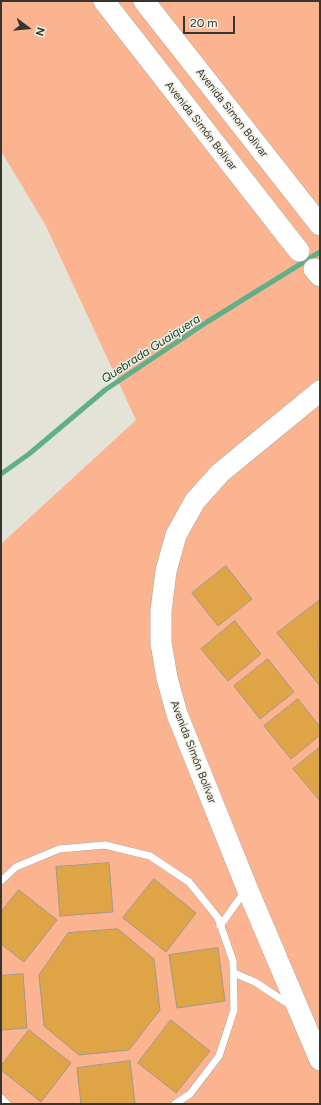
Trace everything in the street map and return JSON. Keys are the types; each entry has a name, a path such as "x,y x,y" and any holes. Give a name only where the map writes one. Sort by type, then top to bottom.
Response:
{"main road":[{"name":"Avenida Simón Bolívar","path":"104,1 299,251"},
{"name":"Avenida Simon Bolivar","path":"144,1 320,225"},
{"name":"Avenida Simón Bolívar","path":"320,391 220,473 195,501 176,535 166,571 161,611 161,643 167,678 177,714 247,888 320,1060"}],"lane":[{"path":"1,880 16,867 59,849 105,845 150,856 189,882 218,918 234,962 234,1010 219,1056 190,1094 175,1104"},
{"path":"220,926 247,888"},
{"path":"234,973 255,982 299,1010"},
{"path":"1,1098 7,1104"}],"shaded area":[{"path":"1,1 320,1 320,1104 1,1104 1,544 136,420 45,224 1,151"}],"building":[{"path":"226,566 252,599 218,626 192,593"},
{"path":"320,600 320,643 317,645 320,649 320,686 277,633"},
{"path":"235,621 261,654 228,681 201,649"},
{"path":"268,659 294,692 260,719 234,686"},
{"path":"298,699 320,727 320,735 291,759 264,726"},
{"path":"320,747 320,801 293,769"},
{"path":"109,863 113,912 60,916 56,867"},
{"path":"154,879 196,913 166,952 123,918"},
{"path":"19,890 57,920 24,962 1,944 1,912"},
{"path":"118,929 154,959 160,1010 129,1050 79,1055 44,1026 39,975 68,933"},
{"path":"218,948 225,1001 177,1008 169,955"},
{"path":"23,974 27,1028 1,1030 1,976"},
{"path":"171,1020 210,1051 176,1093 138,1063"},
{"path":"29,1030 71,1063 41,1102 1,1070 1,1066"},
{"path":"130,1061 135,1104 81,1104 77,1068"}],"waterway":[{"name":"Quebrada Guaiquera","path":"1,474 29,454 105,390 207,322 320,252"}]}
